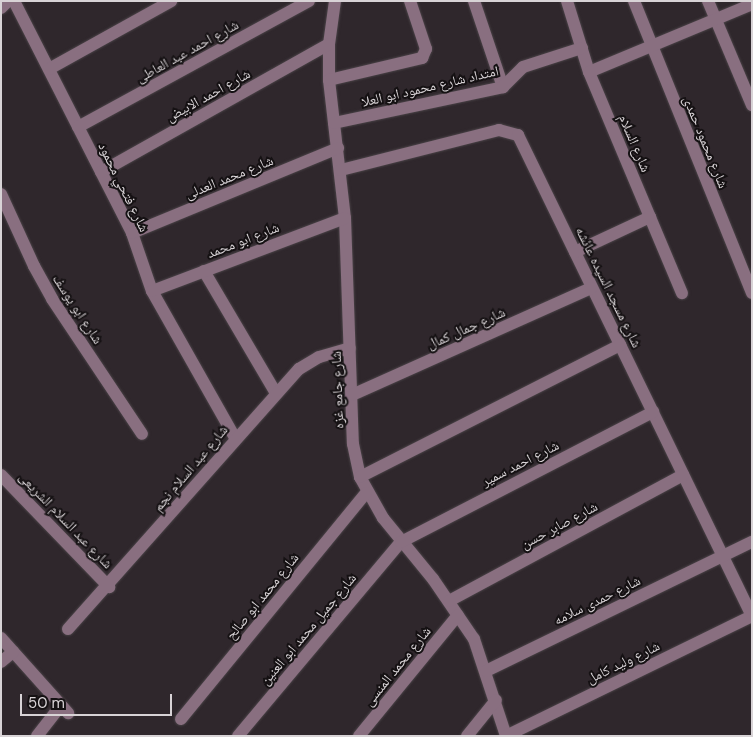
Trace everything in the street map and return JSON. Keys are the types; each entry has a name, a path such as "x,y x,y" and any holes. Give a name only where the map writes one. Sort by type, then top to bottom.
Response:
{"street":[{"path":"1,8 8,1"},
{"name":"شارع فتحي محمود","path":"14,1 132,233 152,291 235,438"},
{"path":"49,69 171,1"},
{"name":"شارع احمد عبد العاطى","path":"78,127 310,1"},
{"name":"شارع جامع غزه","path":"335,1 329,44 329,80 342,170 353,444 360,477 366,493 401,542 449,601 474,639 496,700 506,736"},
{"path":"329,80 422,58 426,49 410,1"},
{"path":"474,1 503,87"},
{"name":"شارع السلام","path":"567,1 589,72 682,293"},
{"name":"شارع محمود حمدى","path":"634,1 649,44 752,293"},
{"path":"708,1 752,105"},
{"path":"589,72 649,44 752,4"},
{"name":"شارع احمد الابيض","path":"101,172 329,44"},
{"name":"امتداد شارع محمود ابو العلا","path":"334,123 503,87 512,80 520,68 582,48"},
{"name":"شارع مسجد السيده عائشه","path":"342,170 500,130 512,131 518,135 752,616"},
{"name":"شارع محمد العدلى","path":"132,233 338,148"},
{"name":"شارع ابو يوسف","path":"1,194 34,266 52,299 142,434"},
{"path":"575,252 650,217"},
{"name":"شارع ابو محمد","path":"152,291 345,218"},
{"path":"204,271 276,393"},
{"name":"شارع جمال كمال","path":"352,395 592,288"},
{"path":"360,477 620,345"},
{"name":"شارع عبد السلام نجم","path":"68,629 109,587 235,438 276,393 309,362 350,348"},
{"name":"شارع احمد سمير","path":"401,542 653,412"},
{"name":"شارع عبد السلام الشريعى","path":"1,475 109,587"},
{"name":"شارع صابر حسن","path":"449,601 683,475"},
{"name":"شارع محمد ابو صالح","path":"181,719 366,493"},
{"name":"شارع جميل محمد ابو العنين","path":"238,736 401,542"},
{"name":"شارع حمدى سلامه","path":"486,671 752,542"},
{"name":"شارع محمد المنسى","path":"359,736 458,615"},
{"name":"شارع وليد كامل","path":"506,736 752,616"},
{"path":"1,638 65,709 37,736"},
{"path":"1,662 13,652"},
{"path":"467,736 496,700"}]}
